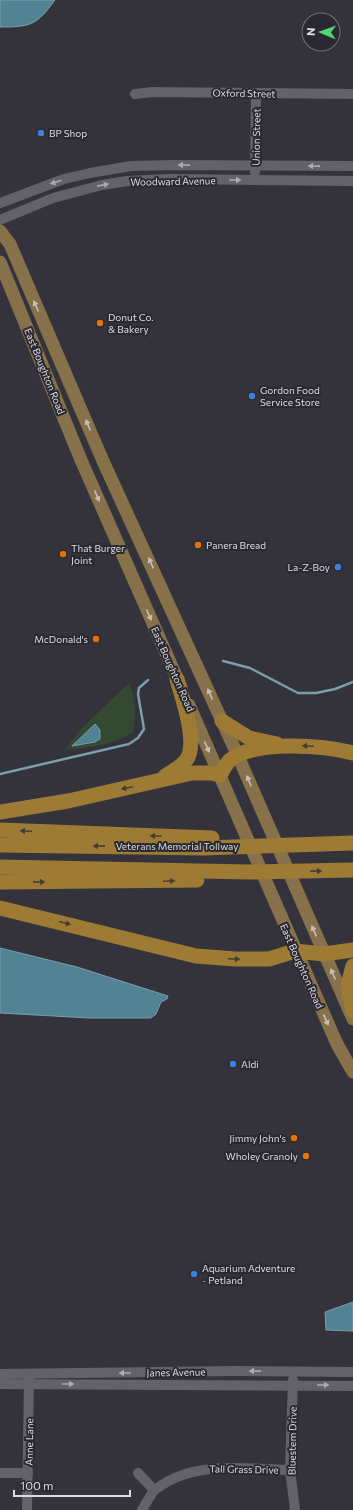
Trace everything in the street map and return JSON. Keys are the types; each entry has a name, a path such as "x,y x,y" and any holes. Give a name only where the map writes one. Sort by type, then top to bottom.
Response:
{"highway":[{"path":"156,782 183,763 190,750 190,732 177,679"},
{"path":"222,721 249,738 290,746"},
{"path":"0,812 68,801 200,773 220,775 230,761 238,756 272,747 326,747 353,752"},
{"path":"0,830 225,838 264,846"},
{"name":"Veterans Memorial Tollway","path":"0,845 203,848 353,843"},
{"path":"0,867 249,872 353,870"},
{"path":"0,882 150,882 216,880 249,872"},
{"path":"0,908 196,956 235,959 268,959 295,951 324,954 353,950"},
{"path":"353,966 348,985 353,1011"}],"main road":[{"name":"East Boughton Road","path":"0,231 10,244 104,461 238,756 353,1019"},
{"name":"East Boughton Road","path":"0,262 81,460 220,775 295,951 337,1044 353,1072"}],"street":[{"name":"Oxford Street","path":"135,94 152,92 353,94"},
{"name":"Union Street","path":"255,180 256,93"},
{"name":"Woodward Avenue","path":"0,203 44,185 108,169 148,165 353,166"},
{"name":"Woodward Avenue","path":"0,220 53,198 115,183 169,179 353,181"},
{"name":"Janes Avenue","path":"0,1384 29,1379 238,1371 353,1372"},
{"name":"Bluestem Drive","path":"294,1372 290,1470 295,1510"},
{"name":"Janes Avenue","path":"0,1374 29,1379 353,1386"},
{"name":"Anne Lane","path":"27,1510 29,1379"},
{"name":"Tall Grass Drive","path":"142,1510 154,1490 172,1480 197,1470 290,1470"},
{"path":"0,1473 28,1473"},
{"path":"138,1473 154,1490"}],"green space":[{"path":"129,683 135,708 133,732 125,737 109,743 65,750 82,728"}],"water":[{"path":"0,0 55,0 38,20 32,23 19,26 0,27"},
{"path":"95,724 100,730 100,739 95,742 72,746"},
{"path":"0,948 77,967 168,996 167,999 161,1002 156,1014 151,1018 89,1018 0,1013"},
{"path":"353,1302 353,1331 326,1330 325,1312"}],"waterway":[{"path":"223,661 250,668 298,693 316,693 335,689 353,682"},
{"path":"0,774 129,744 138,738 144,729 138,694 139,688 148,680"}],"place":[{"name":"BP Shop","path":"41,133"},
{"name":"Donut Co. & Bakery","path":"100,323"},
{"name":"Gordon Food Service Store","path":"252,396"},
{"name":"Panera Bread","path":"198,545"},
{"name":"That Burger Joint","path":"63,554"},
{"name":"La-Z-Boy","path":"338,567"},
{"name":"McDonald's","path":"96,639"},
{"name":"Aldi","path":"233,1064"},
{"name":"Jimmy John's","path":"294,1138"},
{"name":"Wholey Granoly","path":"306,1156"},
{"name":"Aquarium Adventure - Petland","path":"194,1274"}]}
